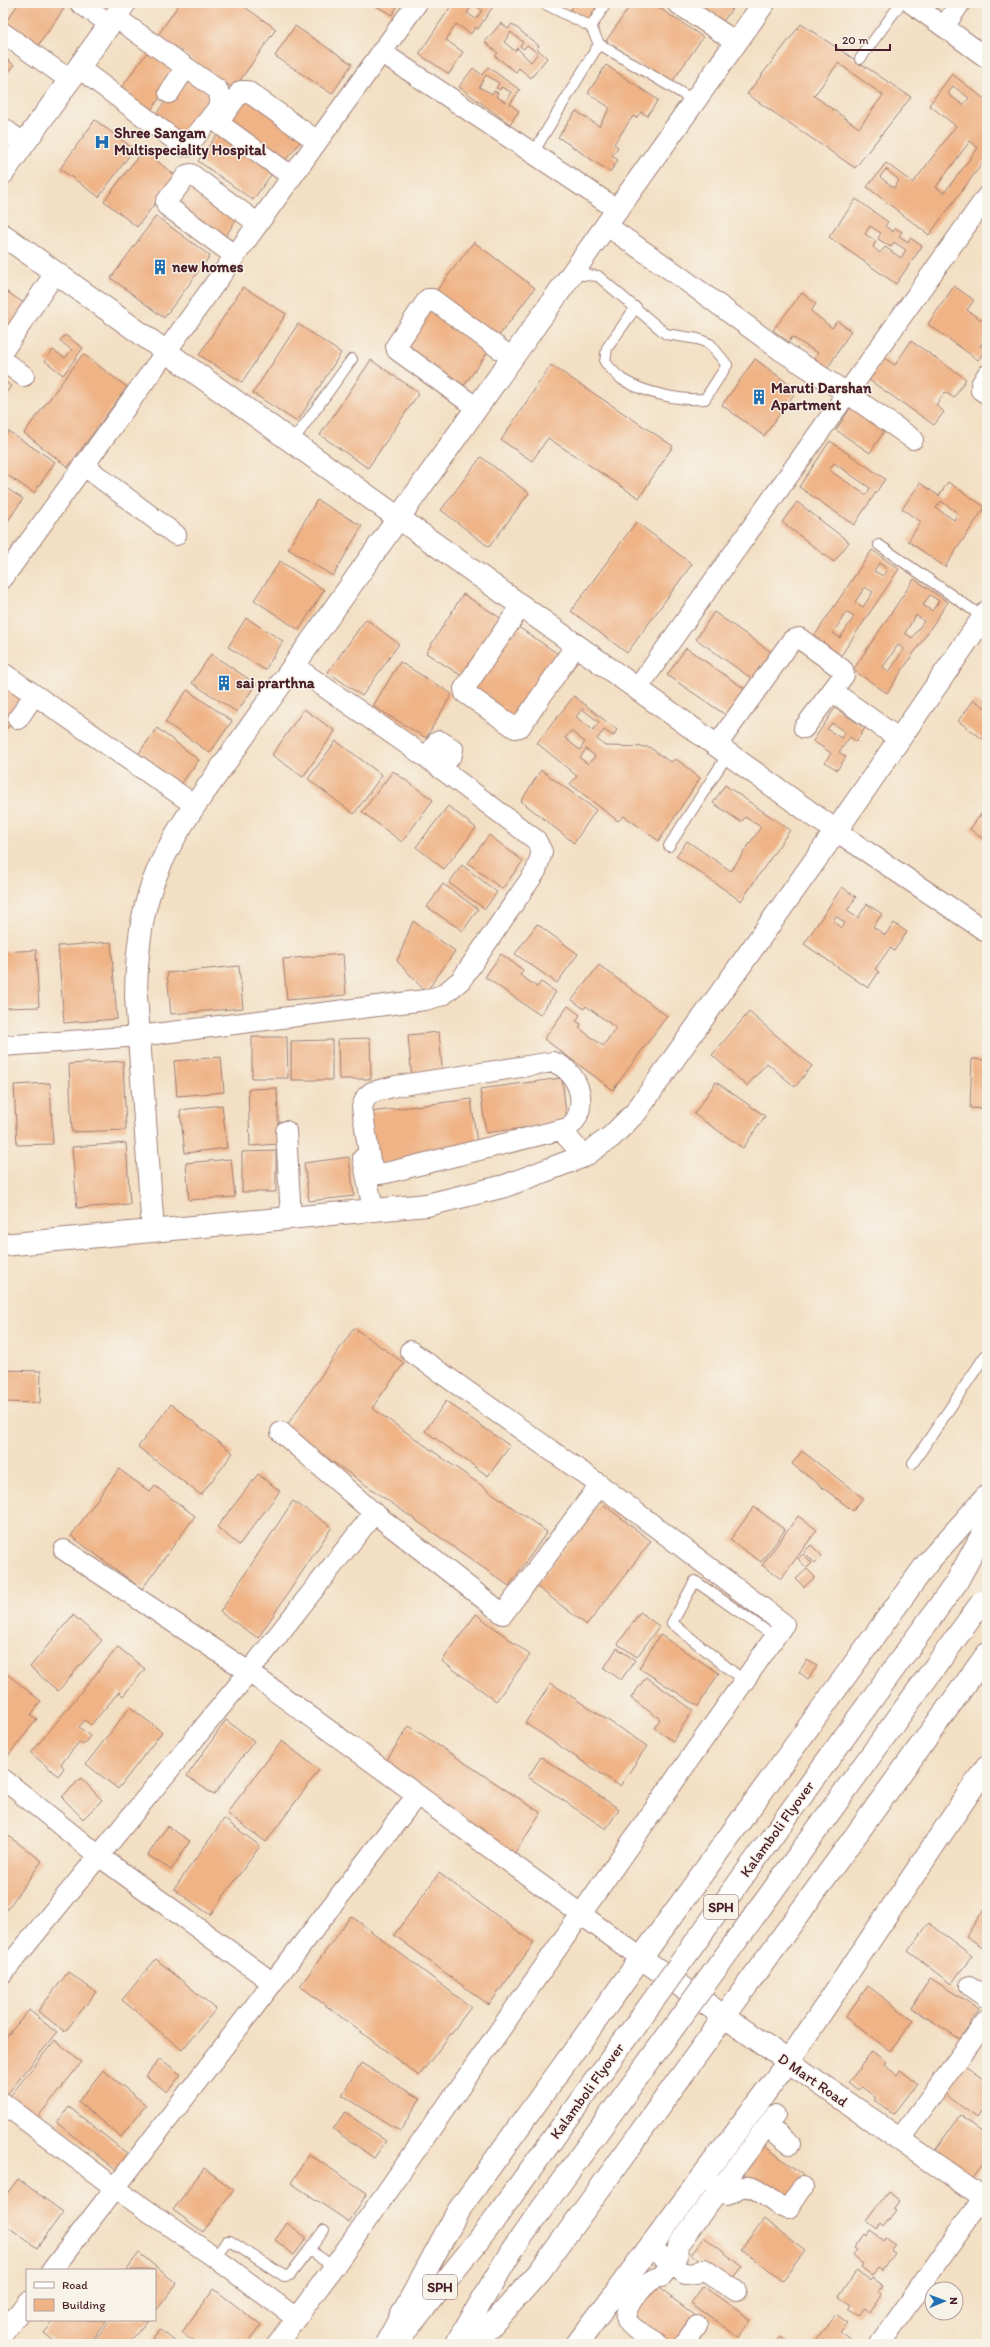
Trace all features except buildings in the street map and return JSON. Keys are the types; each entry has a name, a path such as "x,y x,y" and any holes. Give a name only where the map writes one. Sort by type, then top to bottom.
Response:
{"main road":[{"path":"153,1231 139,1036 136,958 141,920 163,855 195,805 764,3"},
{"path":"11,156 72,78 117,15"},
{"path":"3,235 836,831"},
{"path":"3,1245 427,1205 499,1188 584,1156 611,1137 636,1112 836,831 985,615"},
{"path":"386,2344 458,2211 928,1562 987,1496"},
{"name":"Kalamboli Flyover","path":"394,2344 486,2231 956,1583 987,1526"},
{"name":"SPH","path":"456,2344 512,2250 984,1599"},
{"path":"475,2344 540,2271 987,1654"},
{"path":"577,2344 788,2062 987,1766"},
{"name":"D Mart Road","path":"641,1958 899,2140 985,2198"}],"street":[{"path":"3,33 72,78 183,146 188,146 221,104 218,90 117,15 80,3"},
{"path":"3,578 164,351 417,3"},
{"path":"677,3 736,42"},
{"path":"911,3 987,58"},
{"path":"943,26 955,3"},
{"path":"943,26 960,3"},
{"path":"3,44 72,78"},
{"path":"381,52 533,153 678,275 780,350 847,393 913,439"},
{"path":"169,93 186,67"},
{"path":"290,178 221,126 219,121 241,91 247,91 317,141"},
{"path":"3,128 11,156"},
{"path":"220,131 290,178"},
{"path":"234,255 167,206 166,202 187,174 191,174 257,223"},
{"path":"637,689 987,196"},
{"path":"3,351 55,273"},
{"path":"477,408 397,350 396,346 428,299 432,299 512,358"},
{"path":"3,361 15,378"},
{"path":"987,375 981,385 981,390 987,394"},
{"path":"83,465 176,535"},
{"path":"521,606 464,689 465,693 515,728 520,727 576,645"},
{"path":"722,750 792,640 799,638 843,670 844,675 804,728"},
{"path":"3,1046 139,1036 425,1000 443,995 461,980 536,871 542,852 536,840 434,763 294,666"},
{"path":"3,673 195,805"},
{"path":"832,691 899,739"},
{"path":"18,719 34,694"},
{"path":"836,831 987,932"},
{"path":"553,1062 560,1064 570,1074 579,1087 580,1101 577,1118 568,1128 561,1130 379,1174 374,1170 370,1162 362,1107 366,1097 372,1092 396,1086 553,1062"},
{"path":"561,1130 584,1156"},
{"path":"286,1131 291,1218"},
{"path":"360,1144 373,1210"},
{"path":"277,2344 334,2268 784,1624 600,1485 410,1351"},
{"path":"281,1432 374,1513 503,1614 600,1485"},
{"path":"3,1973 249,1672 374,1513"},
{"path":"64,1550 249,1672 641,1958"},
{"path":"3,1779 99,1856 273,1982"},
{"path":"53,2269 417,1795"},
{"path":"970,1986 987,1998"},
{"path":"899,2140 987,2020"},
{"path":"3,2102 115,2188 214,2257 296,2318"},
{"path":"658,2344 628,2323 626,2315 628,2308 650,2280 657,2276 661,2277 672,2264 678,2256 677,2246 771,2120 790,2144"},
{"path":"703,2175 726,2194 743,2187 757,2190 781,2208 788,2208 803,2187"},
{"path":"880,2344 985,2198"},
{"path":"649,2247 685,2274 696,2273 704,2270 736,2291"},
{"path":"3,2334 26,2303"},
{"path":"684,2344 697,2326"}],"lane":[{"path":"543,3 591,27 599,44 695,101"},
{"path":"591,27 606,3"},
{"path":"860,59 901,3"},
{"path":"533,153 599,44"},
{"path":"572,274 598,276 636,307 666,334 698,339 710,344 727,365 705,399 688,400 660,394 623,380 604,362 607,348 636,307"},
{"path":"292,442 352,359"},
{"path":"879,545 985,615"},
{"path":"669,846 722,750"},
{"path":"913,1463 987,1353"},
{"path":"744,1681 672,1622 695,1581 775,1637"},
{"path":"214,2257 227,2241 230,2241 284,2276 290,2275 324,2230"},
{"path":"309,2250 334,2268"}],"place":[{"name":"Shree Sangam Multispeciality Hospital","path":"102,142"},
{"name":"new homes","path":"160,267"},
{"name":"Maruti Darshan Apartment","path":"759,397"},
{"name":"sai prarthna","path":"224,683"}]}
